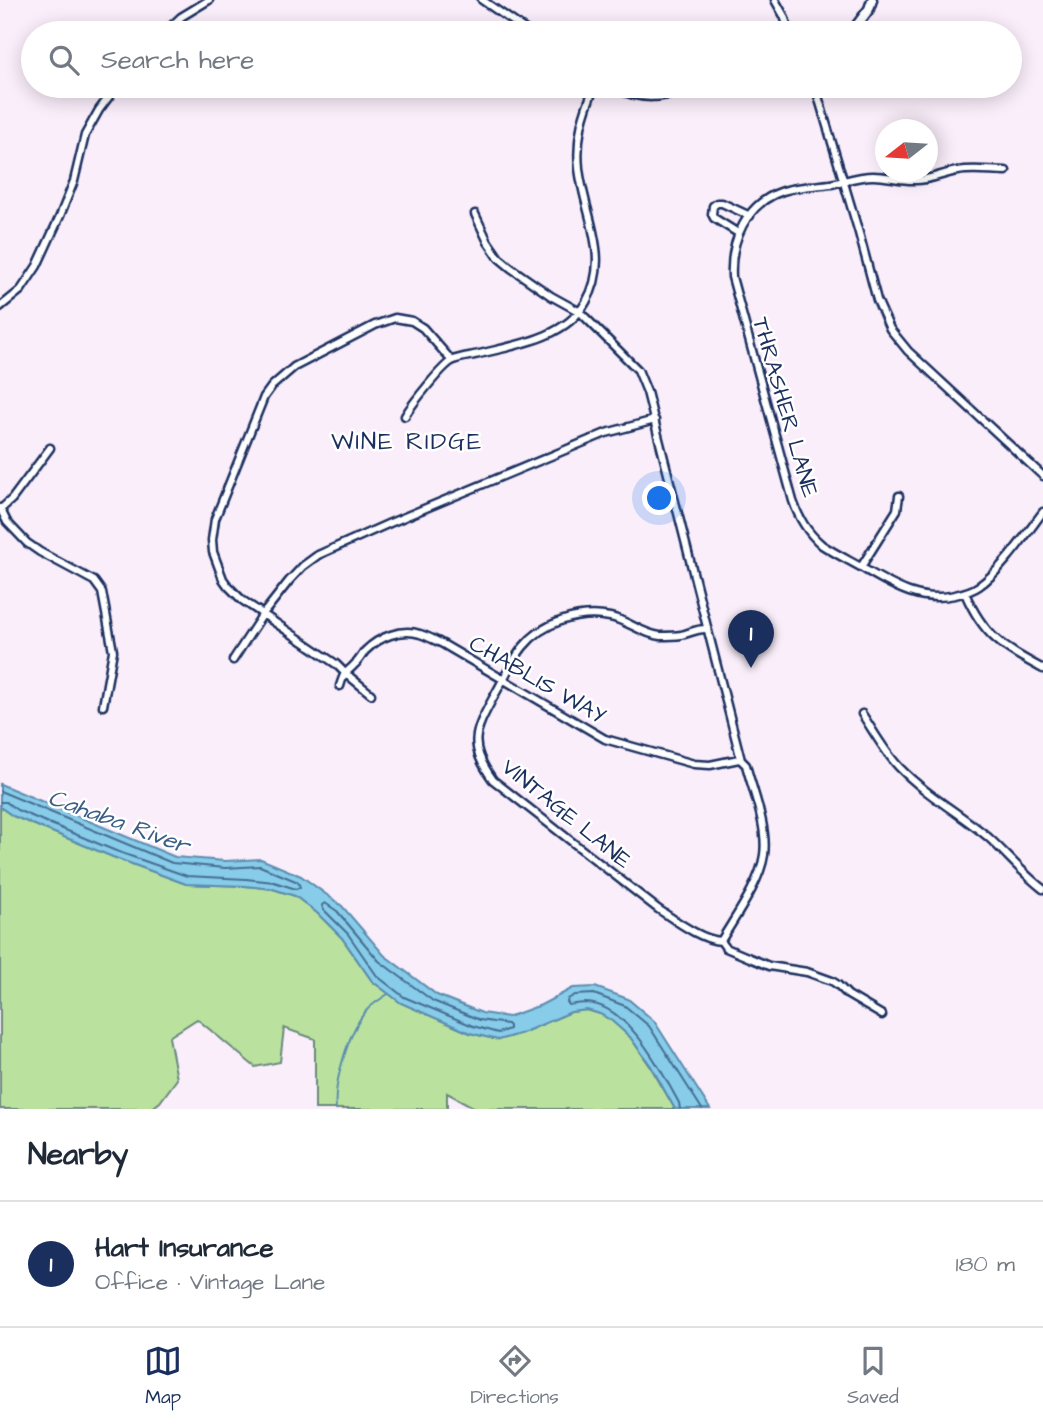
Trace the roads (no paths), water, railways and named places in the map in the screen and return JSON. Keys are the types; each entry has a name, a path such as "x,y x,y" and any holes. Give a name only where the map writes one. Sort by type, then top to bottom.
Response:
{"street":[{"path":"177,21 209,0"},
{"path":"775,0 786,21"},
{"path":"860,21 872,0"},
{"path":"485,1 513,21"},
{"path":"0,307 21,290 37,266 74,181 85,135 108,98"},
{"path":"405,416 415,400 452,360 550,335 580,312 593,289 598,272 598,253 583,191 578,146 580,127 591,98"},
{"path":"819,98 877,300 890,329 908,351 1043,476"},
{"name":"THRASHER LANE","path":"1006,171 964,170 918,180 873,176 780,192 761,204 738,233 732,255 734,288 797,514 822,545 898,588 919,596 941,598 965,593 979,586 996,571 1043,512"},
{"path":"738,233 714,218 713,206 722,203 750,216"},
{"path":"475,214 499,258 551,296 580,312 638,370 647,392 741,760 746,765 763,828 764,855 755,884 720,941"},
{"path":"371,694 336,664 242,600 228,586 213,552 215,519 264,397 272,386 294,368 395,318 412,321 423,328 452,360"},
{"path":"233,660 263,614 289,581 318,555 606,433 655,419"},
{"path":"50,448 12,499 1,508 7,522 27,542 40,552 94,581 102,592 113,651 103,706"},
{"path":"861,567 897,510 899,496"},
{"path":"965,593 975,614 991,635 1010,650 1043,668"},
{"name":"VINTAGE LANE","path":"707,629 681,635 657,636 610,617 578,616 559,621 533,636 522,648 478,724 476,744 481,764 493,780 658,909 712,941 720,941 726,948 769,966 807,972 832,981 848,995 882,1015"},
{"name":"CHABLIS WAY","path":"344,672 383,638 400,632 419,633 606,739 694,764 710,765 741,760"},
{"path":"341,685 344,672"},
{"path":"862,714 901,769 920,787 996,844 1043,889"}],"water":[{"path":"0,784 175,857 225,861 261,859 301,876 342,906 384,955 437,995 482,1013 508,1017 541,1005 573,988 595,987 628,999 654,1021 710,1109 675,1109 651,1066 630,1037 600,1014 587,1010 571,1012 498,1040 470,1033 401,1003 372,981 342,938 295,896 273,889 186,884 113,857 13,816 0,807"}],"waterway":[{"path":"336,1109 337,1086 348,1044 366,1011 388,994"}],"place":[{"name":"Hart Insurance","path":"751,668"}],"district":[{"name":"WINE RIDGE","path":"407,441"}],"water label":[{"name":"Cahaba River","path":"119,821"}]}
